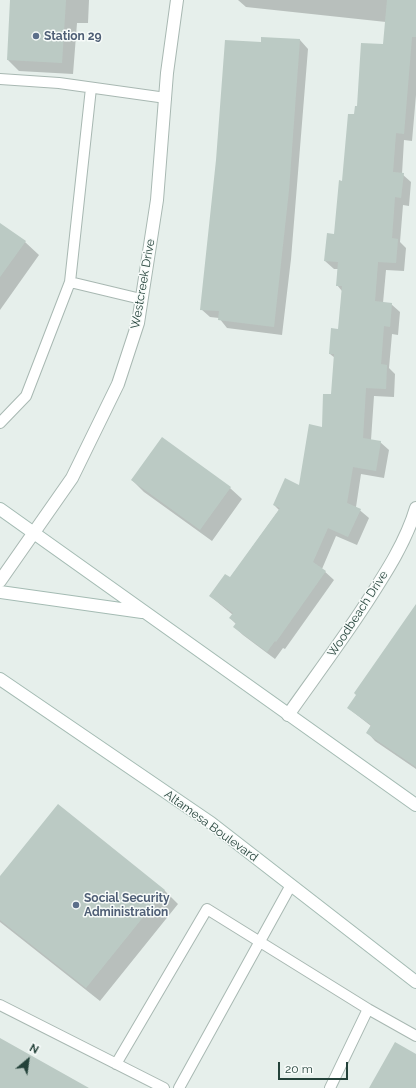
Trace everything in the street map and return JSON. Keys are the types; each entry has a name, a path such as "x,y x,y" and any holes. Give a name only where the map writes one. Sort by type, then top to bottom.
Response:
{"main road":[{"name":"Westcreek Drive","path":"0,581 72,478 118,384 138,323 157,200 177,0"},
{"name":"Woodbeach Drive","path":"288,715 338,646 385,574 412,523 416,508"},
{"path":"0,509 416,805"},
{"path":"0,592 145,613"},
{"name":"Altamesa Boulevard","path":"0,679 211,823 416,982"}],"lane":[{"path":"0,79 91,88 166,98"},
{"path":"0,423 26,396 70,282 91,88"},
{"path":"70,282 141,299"},
{"path":"179,1088 291,885"},
{"path":"116,1064 207,909 368,1009 416,1036"},
{"path":"0,1004 164,1088"},
{"path":"330,1088 368,1009"}],"building":[{"name":"Station 29","path":"10,0 66,0 62,63 7,60"},
{"path":"387,0 416,0 416,37 412,37 404,134 396,133 393,172 404,173 401,198 395,197 392,238 398,239 396,263 378,262 375,301 392,303 390,327 384,326 381,364 387,365 386,389 366,388 363,438 381,441 376,471 353,467 347,503 361,509 348,537 328,528 313,562 326,571 276,642 275,641 267,652 233,627 236,623 229,618 233,613 209,596 225,574 230,577 280,508 273,505 285,478 299,485 309,424 322,427 323,394 331,394 334,354 329,354 331,328 338,329 342,286 336,286 338,262 324,261 327,233 334,234 339,180 342,181 348,114 354,114 355,106 357,106 361,43 383,44"},
{"path":"261,37 300,39 289,190 274,327 218,320 219,311 200,310 216,160 225,40 261,42"},
{"path":"0,223 26,241 0,277"},
{"path":"162,437 231,487 200,530 131,480"},
{"path":"416,604 416,767 366,733 371,725 347,708 356,695 354,693"},
{"name":"Social Security Administration","path":"58,804 165,890 86,988 0,920 0,876"},
{"path":"0,1038 89,1088 0,1088"},
{"path":"395,1042 416,1054 416,1088 369,1088"}],"place":[{"name":"Station 29","path":"36,36"},
{"name":"Social Security Administration","path":"76,905"}]}
